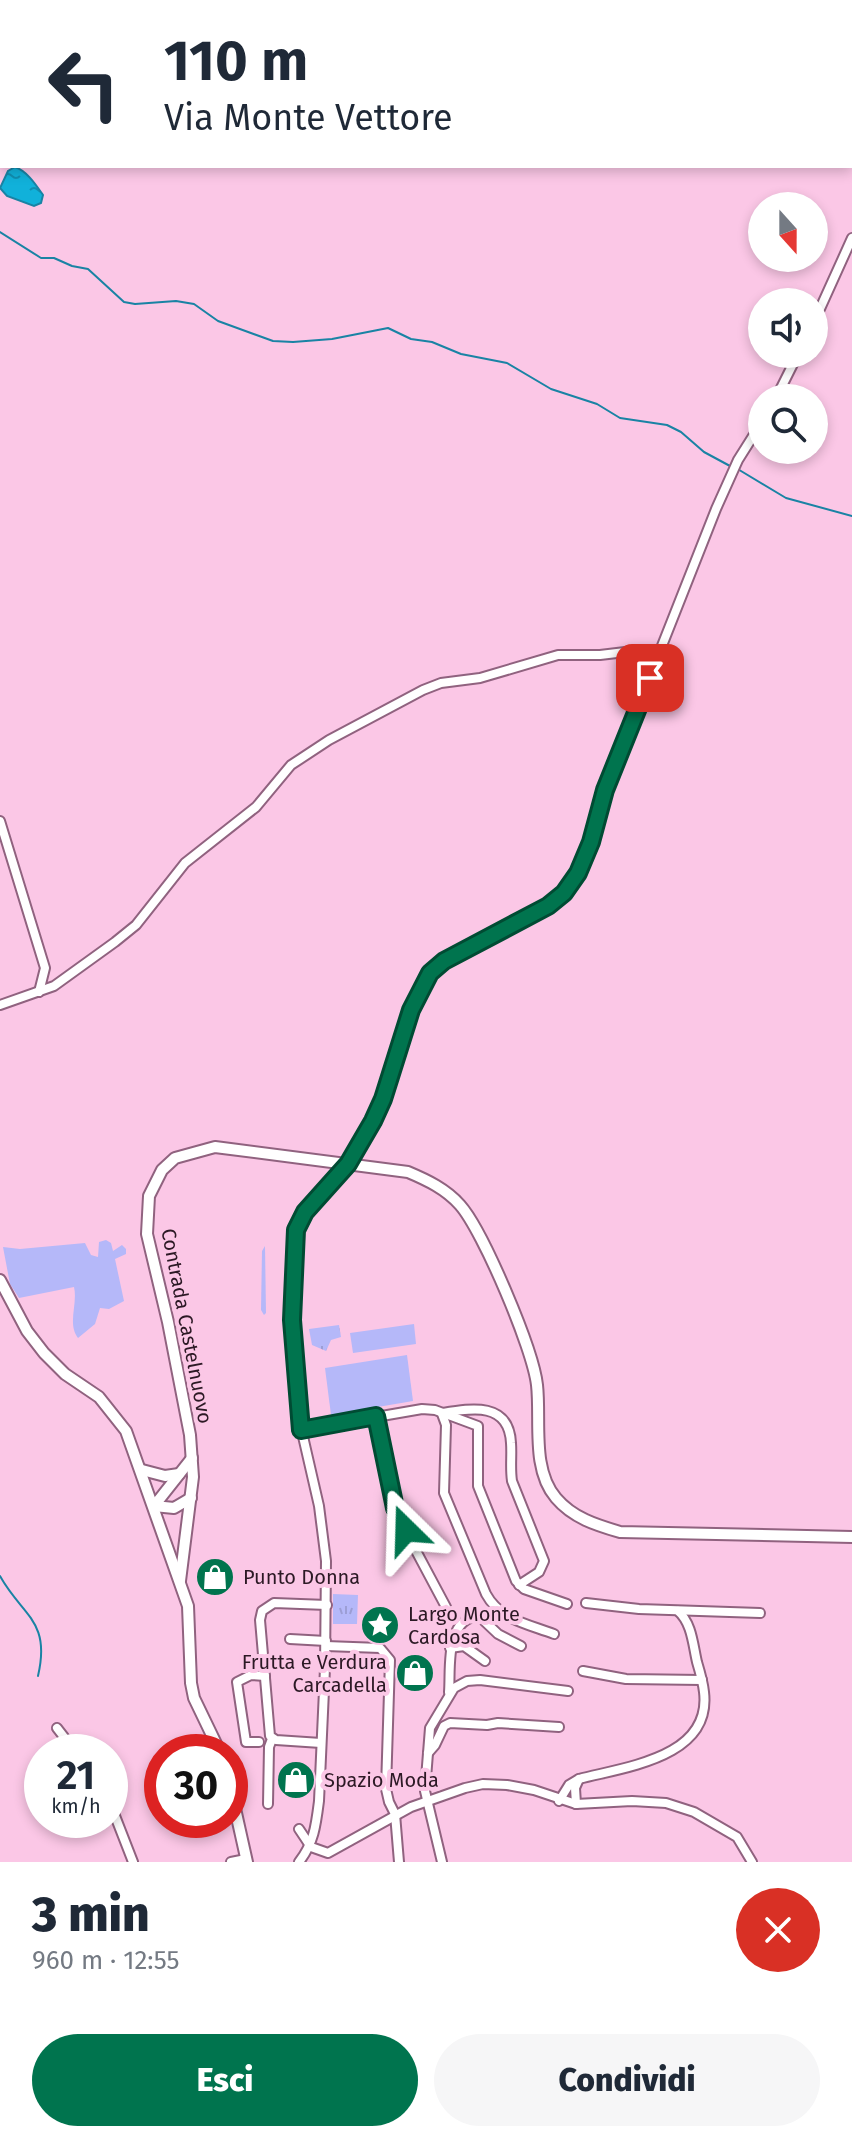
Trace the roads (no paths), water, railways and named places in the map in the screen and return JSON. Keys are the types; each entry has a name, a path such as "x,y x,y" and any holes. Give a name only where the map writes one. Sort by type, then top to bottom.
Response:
{"main road":[{"name":"Contrada Castelnuovo","path":"180,1581 191,1498 192,1458 184,1398 147,1234 149,1196 162,1170 175,1158 215,1147 408,1172 432,1183 460,1205 483,1243 530,1354 538,1386 539,1454 547,1480 555,1497 584,1521 620,1532 852,1537"},
{"path":"0,1280 27,1331 44,1353 65,1374 99,1397 126,1431 188,1606 191,1683 210,1734"},
{"path":"154,1506 192,1458"},
{"path":"142,1470 165,1476 179,1474"},
{"path":"154,1506 174,1508 191,1498"},
{"path":"242,1838 247,1860"}],"street":[{"path":"828,291 852,238"},
{"path":"299,1862 311,1847 319,1801 327,1605 324,1539 301,1430 292,1320 295,1237 305,1212 348,1164 383,1099 411,1010 430,973 444,961 548,906 564,893 578,873 591,842 605,790 731,474 748,444"},
{"path":"0,1005 54,986 136,925 185,863 256,807 291,765 329,740 441,683 480,678 558,655 600,655 642,650 660,655"},
{"path":"0,821 45,968 39,992"},
{"path":"301,1430 422,1409 435,1410 478,1426 478,1486 519,1585 567,1604"},
{"path":"442,1414 478,1409 493,1411 508,1427 512,1481 544,1561 539,1572 519,1585"},
{"path":"442,1414 446,1425 444,1493 486,1594 495,1610 503,1615 554,1634"},
{"path":"376,1416 398,1517 446,1607"},
{"path":"268,1804 269,1747 272,1739 260,1620 266,1606 274,1603 327,1605"},
{"path":"586,1603 678,1611 760,1613"},
{"path":"559,1801 569,1785 579,1779 667,1754 686,1743 694,1733 704,1704 702,1680 690,1629 678,1611"},
{"path":"690,1629 692,1623 706,1611"},
{"path":"449,1696 450,1648 467,1619 475,1615 483,1619 498,1634 521,1646"},
{"path":"290,1639 380,1648 390,1660 386,1789 395,1814 399,1862"},
{"path":"450,1648 464,1646 485,1661"},
{"path":"583,1671 626,1679 702,1680"},
{"path":"259,1742 246,1742 237,1682 251,1675 265,1676"},
{"path":"442,1862 426,1802 427,1753 430,1728 449,1696 462,1683 480,1680 568,1691"},
{"path":"427,1753 435,1745 444,1726 450,1723 559,1727"},
{"path":"57,1728 62,1734"},
{"path":"272,1739 321,1743"},
{"path":"576,1804 575,1788 579,1779"},
{"path":"299,1829 311,1847 320,1852 334,1852 395,1814 483,1784 521,1787 576,1804 666,1803 694,1812 737,1837 752,1862"},
{"path":"124,1838 133,1862"},
{"path":"231,1862 247,1860"}],"water":[{"path":"17,168 27,175 43,195 41,203 34,206 7,196 0,188 8,171"}],"waterway":[{"path":"0,232 41,258 54,258 88,269 124,302 176,301 194,304 218,321 273,341 332,339 388,328 411,339 432,342 461,354 507,363 551,389 597,404 620,418 667,425 681,432 704,452 730,466"},
{"path":"736,468 786,498 852,516"},
{"path":"0,1576 37,1630 41,1642 38,1676"}],"place":[{"name":"Punto Donna","path":"215,1577"},
{"name":"Largo Monte Cardosa","path":"380,1625"},
{"name":"Frutta e Verdura Carcadella","path":"415,1673"},
{"name":"Spazio Moda","path":"296,1780"}]}
